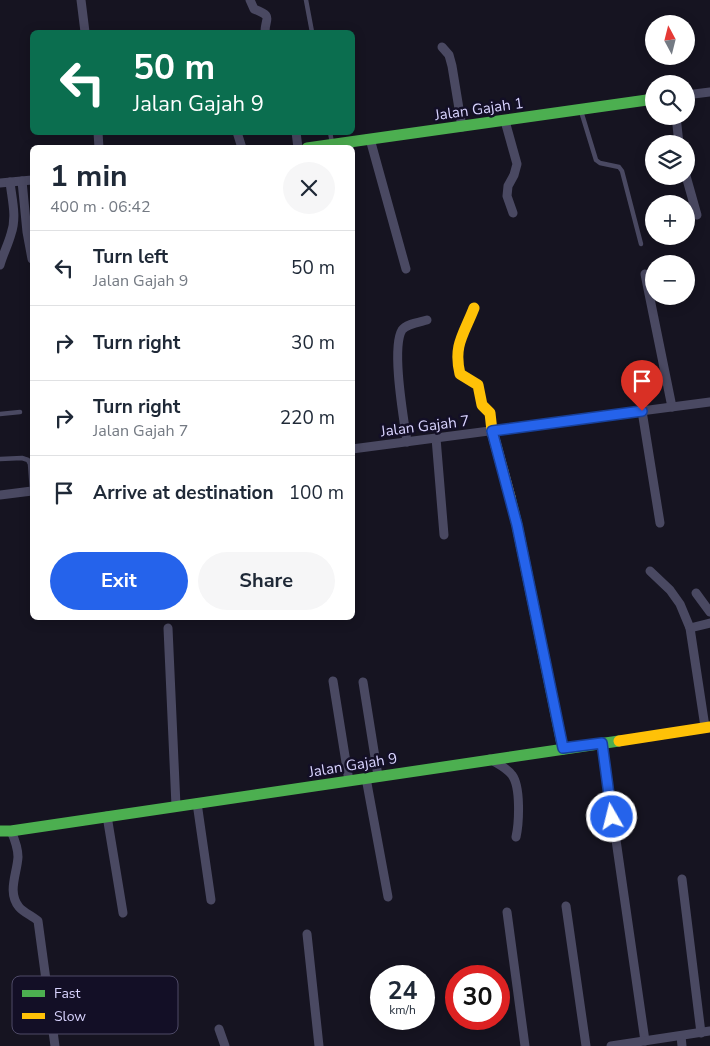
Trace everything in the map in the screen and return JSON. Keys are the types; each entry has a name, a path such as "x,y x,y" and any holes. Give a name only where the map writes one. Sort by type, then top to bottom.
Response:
{"street":[{"path":"81,0 85,30"},
{"path":"250,0 254,8 267,16 268,23 264,30"},
{"path":"442,47 449,55 452,66 462,126"},
{"path":"695,94 710,92"},
{"name":"Jalan Gajah 1","path":"327,145 645,100"},
{"path":"506,121 517,164 508,186 507,196 513,213"},
{"path":"370,139 406,269"},
{"path":"0,265 14,222 5,183 30,180"},
{"path":"22,181 30,248"},
{"path":"689,185 697,215"},
{"path":"651,305 672,408"},
{"path":"474,308 469,323 460,337 456,352 458,366 460,374 478,385 482,405 490,413 492,431 517,525 563,748"},
{"path":"407,442 401,400 398,348 401,331 406,326 427,320"},
{"name":"Jalan Gajah 7","path":"355,449 710,402"},
{"path":"642,411 660,523"},
{"path":"436,438 444,535"},
{"path":"0,495 30,491"},
{"path":"650,571 670,590 680,604 690,628 708,727"},
{"path":"696,593 710,612"},
{"path":"690,628 710,623"},
{"path":"168,628 176,806"},
{"path":"333,681 349,780"},
{"path":"363,682 372,777 388,897"},
{"name":"Jalan Gajah 9","path":"6,831 708,727"},
{"path":"602,743 645,1041"},
{"path":"490,759 504,767 513,776 516,785 519,816 516,837"},
{"path":"197,803 211,900"},
{"path":"107,816 123,913"},
{"path":"6,831 17,844 16,876 12,889 20,907 38,921 45,976"},
{"path":"611,1046 705,1032 682,879"},
{"path":"566,906 586,1046"},
{"path":"507,912 525,1046"},
{"path":"307,934 319,1046"},
{"path":"219,1029 225,1046"},
{"path":"681,1036 682,1046"}],"lane":[{"path":"306,0 312,30"},
{"path":"580,110 596,160 621,169 641,244"},
{"path":"331,135 333,144"},
{"path":"0,414 20,412"},
{"path":"0,459 22,458 28,460 30,464"}],"traffic: fast":[{"path":"328,145 645,100"},
{"path":"510,497 563,749"},
{"path":"0,831 11,831 619,741"}],"traffic: slow":[{"path":"474,308 463,333 459,347 458,364 460,374 478,385 482,405 490,413 492,431 510,497"},
{"path":"619,741 710,727"}],"route":[{"path":"612,817 602,743 563,748 517,525 492,431 642,411"}]}
